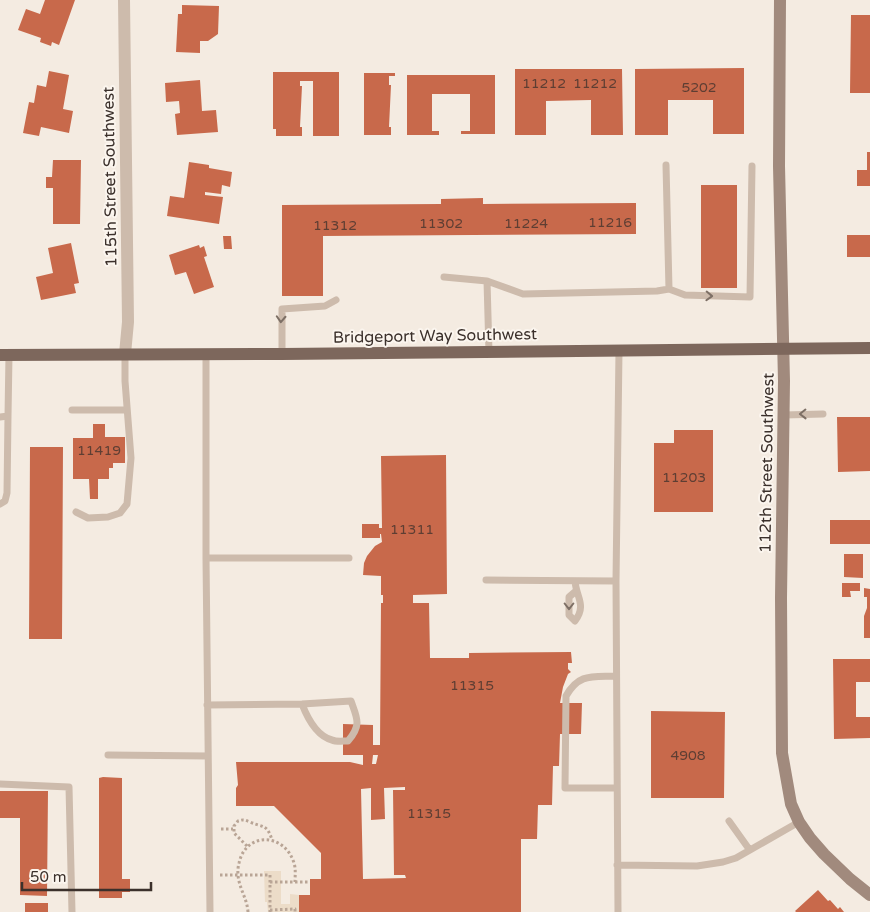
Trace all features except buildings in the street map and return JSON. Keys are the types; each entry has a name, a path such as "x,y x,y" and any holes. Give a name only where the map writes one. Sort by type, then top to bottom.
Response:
{"main road":[{"name":"Bridgeport Way Southwest","path":"4,355 870,348"}],"street":[{"name":"115th Street Southwest","path":"124,0 128,322 125,354"},
{"name":"112th Street Southwest","path":"780,0 780,166 784,349 781,598 782,753 791,804 799,822 824,854 870,895"}],"lane":[{"path":"666,166 669,289"},
{"path":"444,278 487,281 523,294 656,291 669,289 685,295 750,297 752,166"},
{"path":"487,281 489,352"},
{"path":"282,354 282,309 325,306 336,300"},
{"path":"618,912 616,581 619,351"},
{"path":"76,512 88,518 108,517 120,513 128,504 131,458 125,381 125,354"},
{"path":"206,354 207,705 210,912"},
{"path":"0,504 5,501 7,493 4,355"},
{"path":"72,410 127,410"},
{"path":"784,415 823,414"},
{"path":"206,558 348,558"},
{"path":"486,580 616,581"},
{"path":"575,581 576,591"},
{"path":"616,676 588,677 579,680 571,687 566,696 565,788 617,788"},
{"path":"207,705 302,704 350,700 358,719 356,732 348,741 332,741 321,735 307,717 302,704"},
{"path":"108,755 208,756"},
{"path":"0,784 69,787 72,912"},
{"path":"730,820 750,849"},
{"path":"617,865 702,865 728,861 799,822"}],"path":[{"path":"233,829 238,821 246,820 266,828 272,840"},
{"path":"221,829 233,829"},
{"path":"233,829 234,833 247,846"},
{"path":"248,912 238,875 239,860 247,846 259,840 272,840 284,847 292,858 295,867 295,882"},
{"path":"220,875 270,875 270,911 295,910 295,912"},
{"path":"270,882 308,882"}],"shaded area":[{"path":"264,871 281,871 281,904 290,904 290,894 299,895 299,912 268,912 267,902 265,902"}]}
